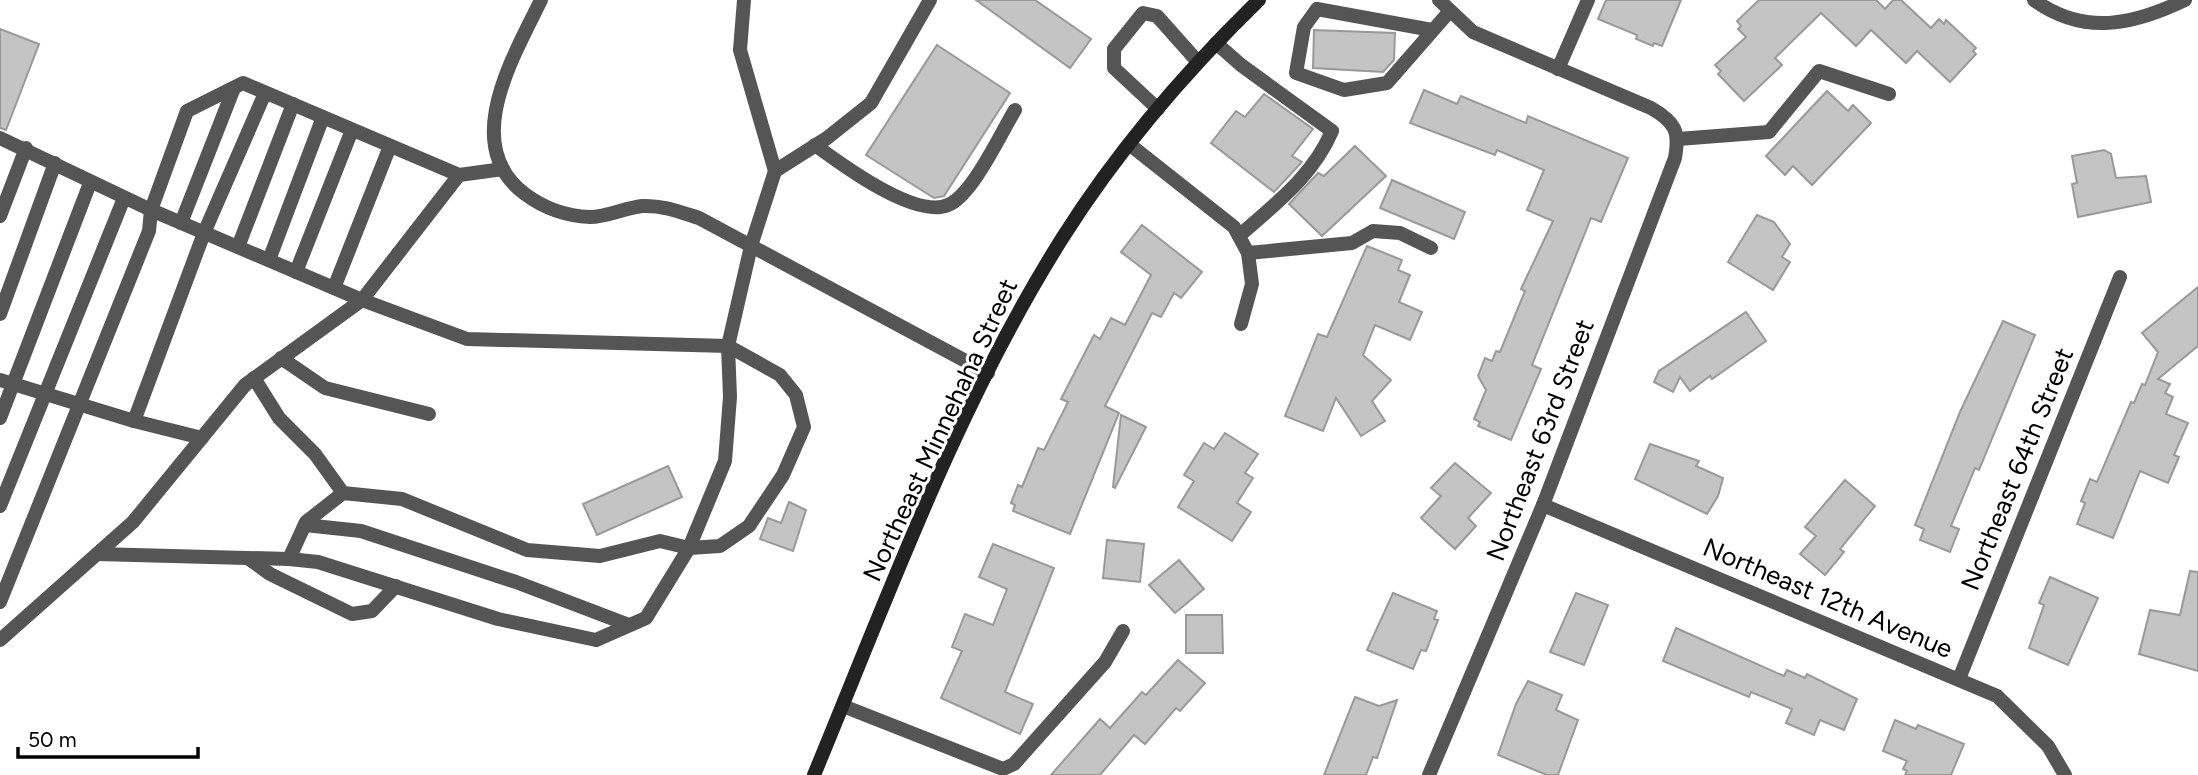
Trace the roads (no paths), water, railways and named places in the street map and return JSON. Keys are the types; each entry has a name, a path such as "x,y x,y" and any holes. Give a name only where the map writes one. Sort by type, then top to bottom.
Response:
{"main road":[{"name":"Northeast Minnehaha Street","path":"814,775 930,499 988,373 1064,236 1129,144 1198,62 1259,0"}],"street":[{"path":"541,0 511,63 495,108 493,144 503,169 519,190 540,206 566,215 593,217 640,206 664,206 699,218 988,373"},
{"path":"97,554 318,562 498,619 596,640 646,618 689,548 726,461 730,397 728,346 751,246 775,171 740,50 744,0"},
{"path":"775,171 871,103 930,0"},
{"path":"1439,0 1473,32 1651,108 1669,119 1678,139 1769,132 1819,71 1889,94"},
{"path":"1558,69 1588,0"},
{"path":"2034,0 2066,19 2104,24 2153,16 2185,0"},
{"path":"1432,30 1315,5 1304,27 1296,73 1344,90 1387,83 1450,12"},
{"path":"1158,109 1114,68 1114,49 1143,13 1157,16 1198,62"},
{"path":"1216,43 1241,65 1332,131 1323,153 1301,181 1240,236"},
{"path":"0,602 149,231 151,210 187,111 243,83 459,175 503,169"},
{"path":"181,223 234,88"},
{"path":"135,421 204,233 265,93"},
{"path":"238,247 293,104"},
{"path":"815,145 854,174 933,208 950,205 969,186 1015,110"},
{"path":"269,260 323,117"},
{"path":"296,272 352,130"},
{"path":"0,138 26,148 90,183 204,233 362,300 467,339 728,346 780,375 796,395 804,427 783,475 749,526 720,546 689,548 660,541 600,556 527,550 402,499 343,493 305,525 289,559"},
{"name":"Northeast 63rd Street","path":"1429,775 1544,505 1675,158 1678,139"},
{"path":"1129,144 1234,227 1240,236 1248,254 1252,284 1241,324"},
{"path":"334,288 390,146"},
{"path":"0,216 26,148"},
{"path":"0,314 55,163"},
{"path":"0,640 133,522 245,384 362,300 459,175"},
{"path":"0,418 6,382 90,183"},
{"path":"0,506 124,198"},
{"path":"1248,254 1352,243 1373,231 1401,233 1431,248"},
{"name":"Northeast 64th Street","path":"1959,679 2120,277"},
{"path":"281,358 325,388 429,414"},
{"path":"254,378 279,418 315,454 343,493"},
{"path":"6,382 202,438"},
{"name":"Northeast 12th Avenue","path":"1544,505 1997,696 2031,726 2048,746 2065,775"},
{"path":"305,525 362,531 554,595 629,625"},
{"path":"248,558 270,574 352,614 372,611 396,586"},
{"path":"842,706 1003,769 1014,764 1105,662 1123,631"}]}
